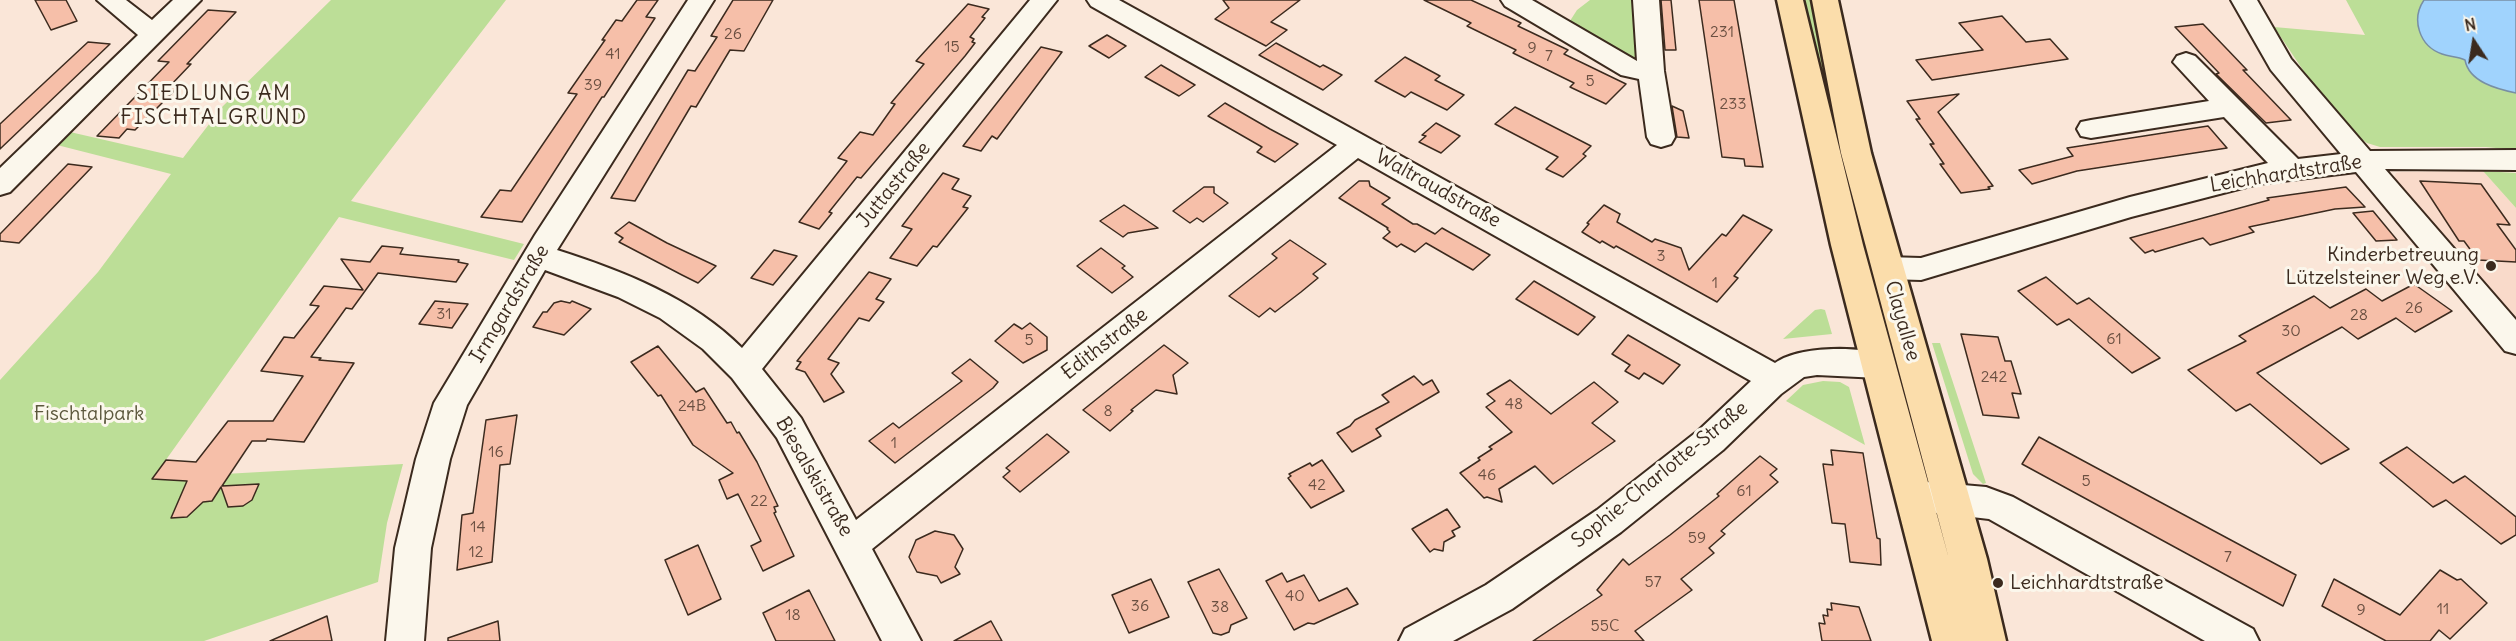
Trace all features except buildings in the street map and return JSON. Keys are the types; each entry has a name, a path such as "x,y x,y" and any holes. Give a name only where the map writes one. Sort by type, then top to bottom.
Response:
{"main road":[{"name":"Clayallee","path":"1790,0 1847,245 1952,641"},
{"name":"Clayallee","path":"1825,0 1856,153 1971,569 1986,641"}],"street":[{"path":"110,0 147,29 158,30"},
{"path":"0,185 188,0"},
{"name":"Irmgardstraße","path":"405,641 413,548 433,459 451,403 538,258 701,0"},
{"name":"Juttastraße","path":"743,369 1044,0"},
{"name":"Waltraudstraße","path":"1100,0 1776,379"},
{"path":"1514,0 1630,69 1651,71"},
{"path":"1646,0 1651,71 1661,137"},
{"path":"2244,0 2280,64 2516,342"},
{"path":"2186,62 2290,169"},
{"path":"2091,129 2230,107"},
{"name":"Edithstraße","path":"852,544 1358,144"},
{"name":"Leichhardtstraße","path":"1887,268 1921,269 2222,182 2290,169 2360,161 2408,159 2516,160"},
{"name":"Biesalskistraße","path":"538,258 552,260 629,288 672,310 714,340 743,369 789,428 902,641"},
{"name":"Sophie-Charlotte-Straße","path":"1418,641 1499,597 1609,521 1711,440 1776,379 1796,365 1806,363 1881,371 1918,380"},
{"path":"1913,496 1986,502 2001,508 2240,641"}],"shaded area":[{"name":"Kinderbetreuung Lützelsteiner Weg e.V.","path":"2483,171 2516,208 2516,323 2394,179 2396,173 2402,172"}],"green space":[{"name":"Fischtalpark","path":"331,0 506,0 351,201 524,244 514,260 339,217 153,478 403,464 387,523 378,582 204,641 0,641 0,380 98,272 171,174 57,145 70,132 183,158 223,106"},
{"path":"1590,0 1633,0 1639,56 1630,59 1568,24 1577,10"},
{"path":"1802,0 1811,0 1835,113 1894,330 1880,329"},
{"path":"2346,0 2516,0 2516,150 2486,147 2380,147 2367,143 2356,135 2311,82 2274,27 2365,35"},
{"path":"2483,171 2516,173 2516,208"},
{"path":"1815,310 1825,310 1832,334 1783,339"},
{"path":"1932,343 1940,343 1986,483 1983,484 1973,474"},
{"path":"1823,381 1840,382 1849,387 1865,445 1786,401 1803,385"}],"water":[{"path":"2424,0 2516,0 2516,93 2485,83 2472,74 2465,60 2442,54 2428,45 2418,23 2420,7"}],"place":[{"name":"Kinderbetreuung Lützelsteiner Weg e.V.","path":"2491,266"},
{"name":"Leichhardtstraße","path":"1998,583"}],"district":[{"name":"SIEDLUNG AM FISCHTALGRUND","path":"214,106"}]}
